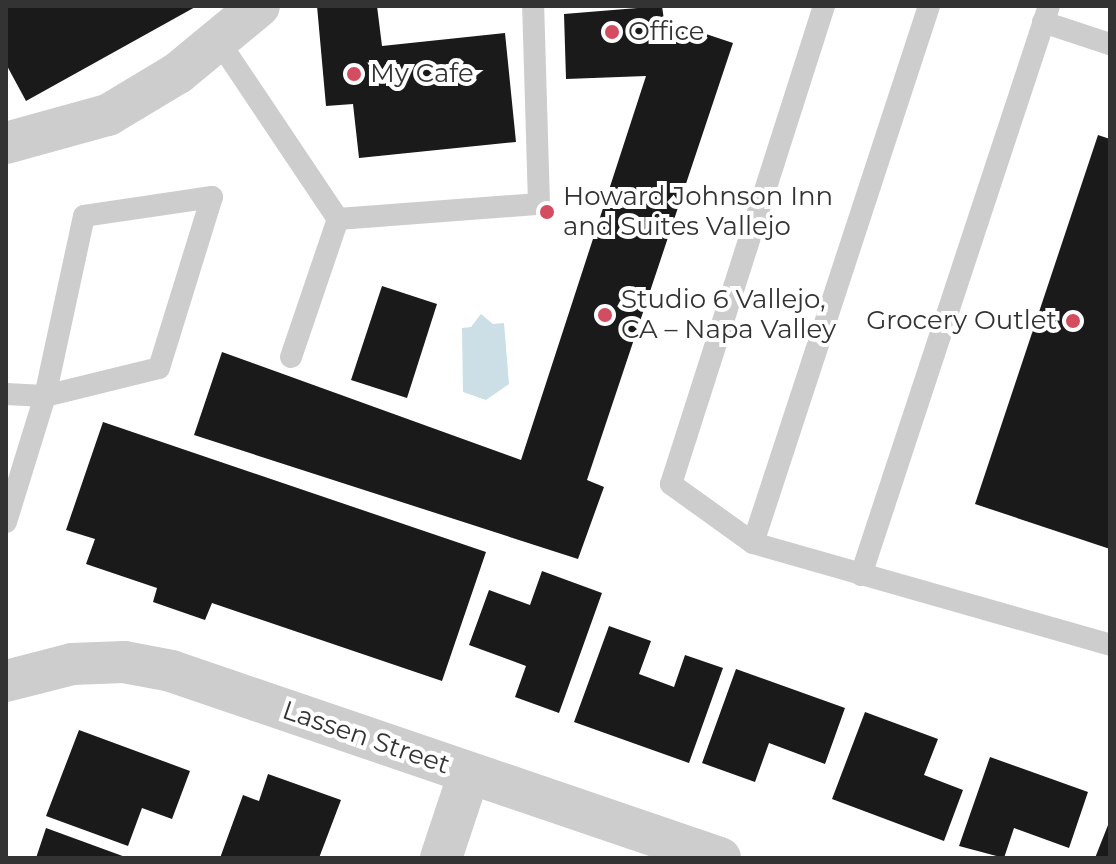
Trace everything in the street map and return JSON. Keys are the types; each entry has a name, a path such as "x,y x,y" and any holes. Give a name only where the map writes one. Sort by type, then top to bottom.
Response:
{"street":[{"path":"6,143 108,115 178,73 259,6"},
{"name":"Lassen Street","path":"6,681 72,664 124,662 148,666 720,858"},
{"path":"441,858 469,774"}],"lane":[{"path":"338,219 539,204 533,6"},
{"path":"824,6 671,484 753,543 1110,645"},
{"path":"753,543 929,6"},
{"path":"861,575 1046,14 1110,44"},
{"path":"218,40 338,219"},
{"path":"6,394 45,396 159,368 212,197 84,216 45,396 6,522"},
{"path":"291,357 338,219"}],"shaded area":[{"path":"481,314 493,324 504,323 509,384 486,400 463,392 462,328 471,327"}],"building":[{"path":"6,6 197,6 26,101 6,64"},
{"path":"317,6 377,6 382,46 505,33 516,142 359,158 353,104 326,106"},
{"name":"Studio 6 Vallejo, CA – Napa Valley","path":"662,6 664,20 733,43 587,480 604,487 578,559 194,435 222,352 521,460 646,76 566,79 564,14"},
{"name":"Grocery Outlet","path":"1098,135 1110,139 1110,549 975,504"},
{"path":"382,286 437,304 407,398 351,380"},
{"path":"103,422 486,552 442,681 212,603 205,620 153,602 157,588 86,564 95,539 66,530"},
{"path":"542,571 602,593 559,713 515,697 526,666 469,645 489,590 530,605"},
{"path":"609,626 651,641 639,674 674,687 685,655 723,668 689,763 574,722"},
{"path":"736,669 845,708 825,764 769,743 755,782 702,763"},
{"path":"865,712 938,739 924,775 963,790 944,841 832,799"},
{"path":"79,730 190,771 172,819 142,808 128,846 46,816"},
{"path":"990,757 1088,792 1069,848 1014,828 1004,858 959,846"},
{"path":"268,774 341,800 319,858 220,858 243,795 259,801"},
{"path":"1110,820 1110,858 1095,858"},
{"path":"46,828 128,858 36,858"}],"place":[{"name":"Office","path":"612,32"},
{"name":"My Cafe","path":"354,74"},
{"name":"Howard Johnson Inn and Suites Vallejo","path":"547,212"},
{"name":"Studio 6 Vallejo, CA – Napa Valley","path":"605,315"},
{"name":"Grocery Outlet","path":"1073,321"}]}
